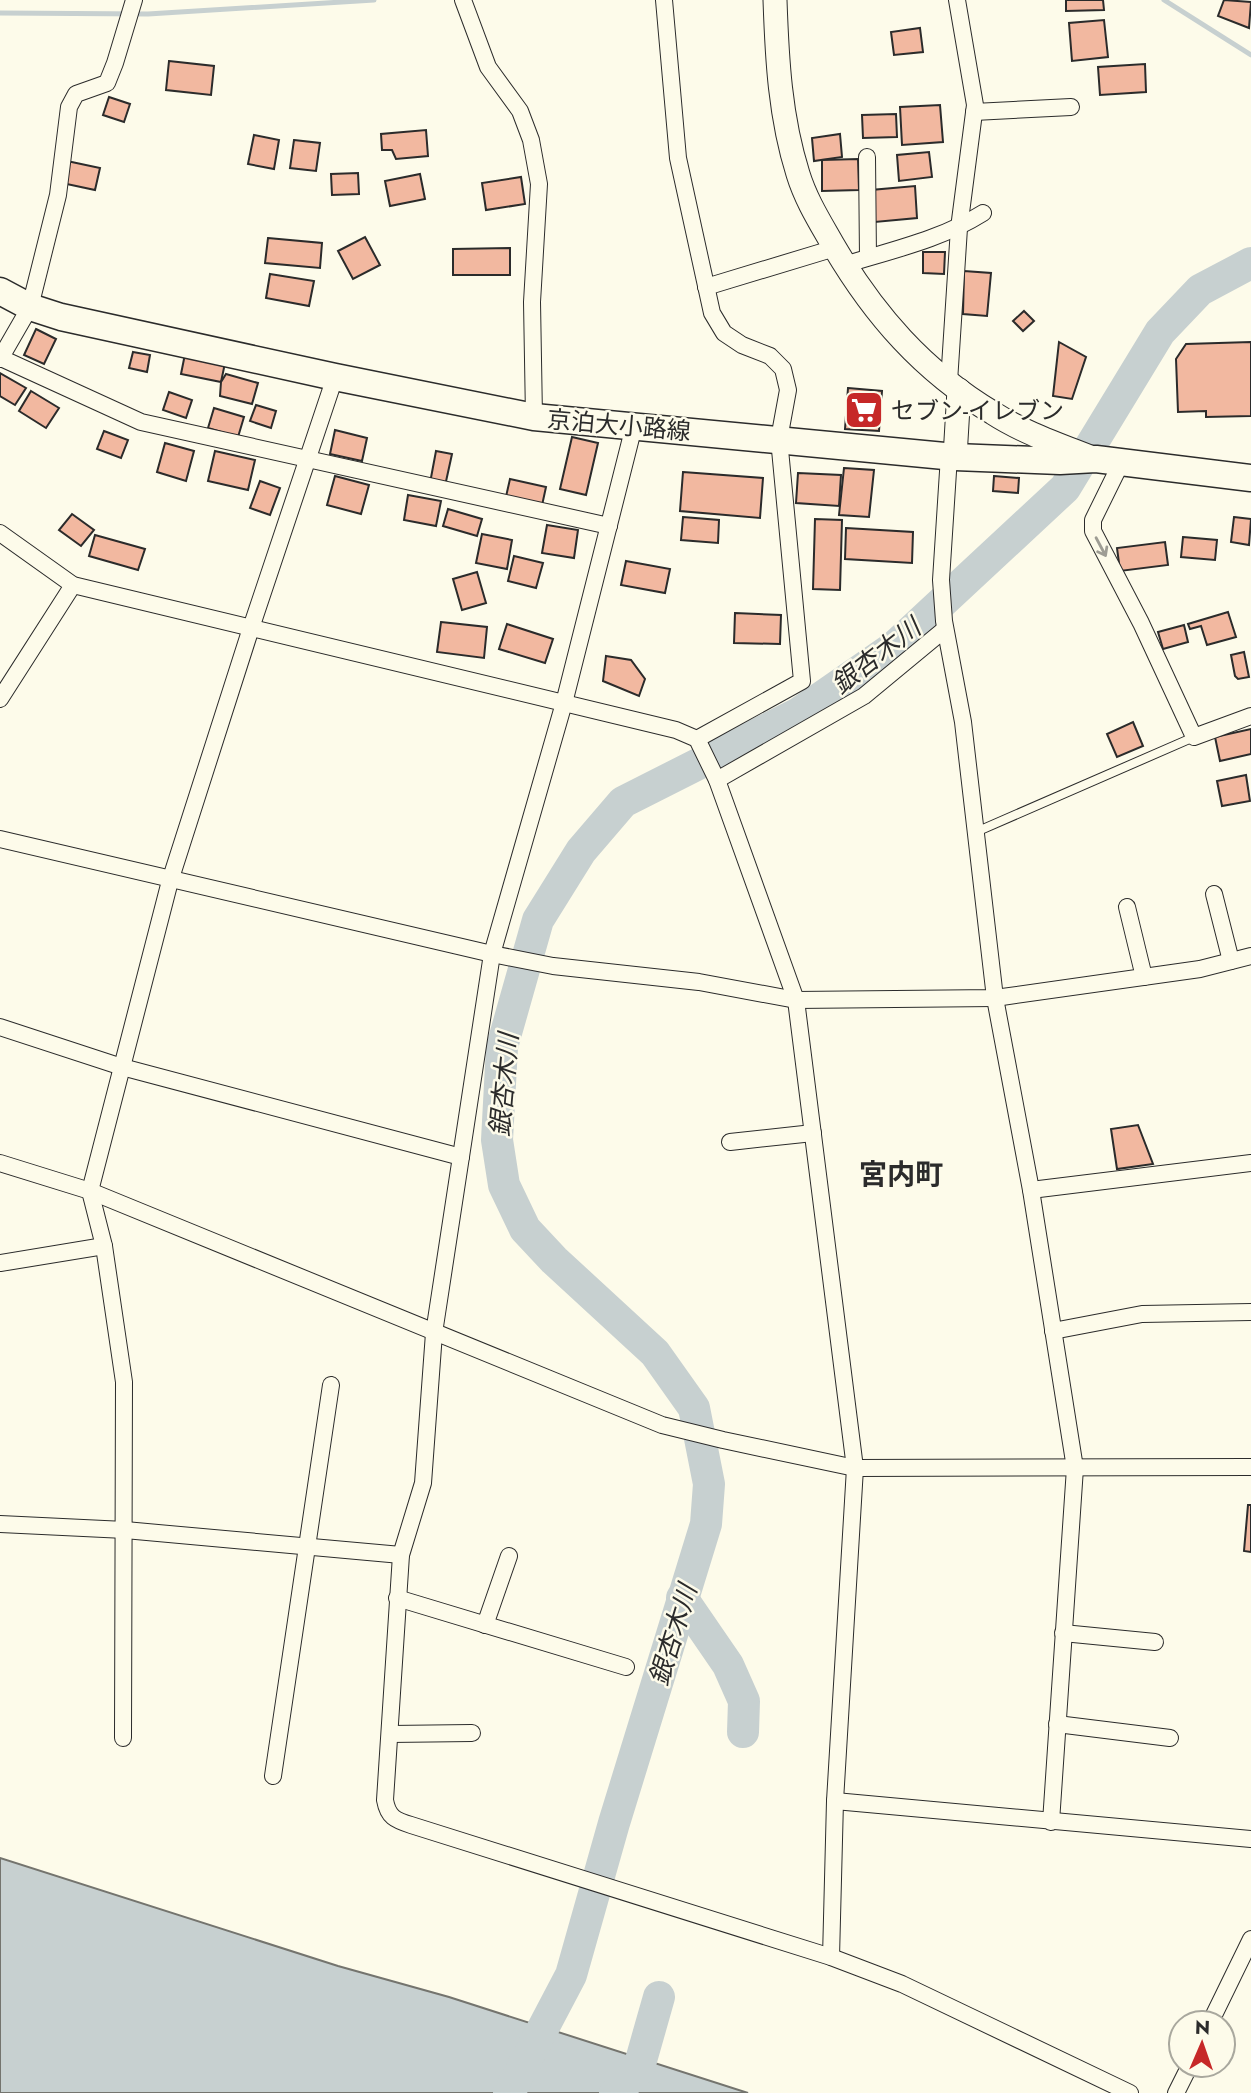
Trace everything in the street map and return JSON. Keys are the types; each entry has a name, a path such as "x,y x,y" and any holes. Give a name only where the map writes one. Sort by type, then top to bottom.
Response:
{"main road":[{"name":"京泊大小路線","path":"0,291 30,307 61,317 534,417 952,457 1065,455 1251,478"}],"street":[{"path":"134,0 116,63 107,83 76,94 69,107 58,195 30,307 0,359 141,422 609,526"},
{"path":"463,0 488,67 520,111 531,140 539,184 532,302 534,417"},
{"path":"664,0 678,158 712,313 724,333 742,345 770,356 783,369 788,390 779,439 802,681 697,739"},
{"path":"775,0 777,63 787,131 798,174 814,213 840,256 894,333 954,386 993,414 1065,455"},
{"path":"957,0 975,105 959,228 952,457 941,580 944,625 963,722 995,998 1031,1190 1074,1468 1051,1822"},
{"path":"974,112 1071,107"},
{"path":"867,157 868,257"},
{"path":"706,287 840,256 868,257 959,228 983,213"},
{"path":"122,1738 124,1382 104,1246 89,1191 170,881 335,377"},
{"path":"634,426 564,703 492,954 434,1333 423,1483 401,1555 385,1800 387,1813 395,1819 831,1957 902,1984 1130,2093"},
{"path":"1108,461 1093,520 1093,531 1141,623 1194,737 1251,716"},
{"path":"0,533 73,584 676,730 697,739 717,780 796,1000 855,1468 835,1801 831,1957"},
{"path":"0,699 73,584"},
{"path":"717,780 864,696 944,625"},
{"path":"0,839 170,881 492,954 553,966 699,982 796,1000 995,998 1200,969 1251,957"},
{"path":"1214,894 1231,961"},
{"path":"1127,907 1144,976"},
{"path":"0,1027 122,1068 461,1157"},
{"path":"730,1142 813,1133"},
{"path":"0,1163 89,1191 662,1425 723,1440 855,1468 1251,1467"},
{"path":"1031,1190 1251,1163"},
{"path":"0,1263 104,1246"},
{"path":"1053,1331 1142,1314 1251,1312"},
{"path":"273,1776 331,1385"},
{"path":"0,1524 125,1530 401,1555"},
{"path":"485,1625 509,1556"},
{"path":"397,1598 626,1667"},
{"path":"1063,1633 1155,1642"},
{"path":"1057,1724 1170,1738"},
{"path":"390,1734 472,1733"},
{"path":"835,1801 1251,1839"},
{"path":"1217,2009 1251,1939"}],"lane":[{"path":"976,832 1194,737"}],"shaded area":[{"path":"0,1858 338,1966 449,1997 748,2093 0,2093"}],"building":[{"path":"1066,0 1103,0 1104,10 1066,11"},
{"path":"1224,0 1251,2 1249,28 1218,16"},
{"path":"1104,20 1108,57 1072,61 1069,23"},
{"path":"920,28 923,52 894,55 891,32"},
{"path":"169,61 214,66 211,95 166,90"},
{"path":"1145,64 1146,92 1100,95 1098,67"},
{"path":"109,97 130,104 124,122 103,115"},
{"path":"940,105 943,142 902,145 900,107"},
{"path":"896,114 897,137 863,138 862,115"},
{"path":"426,130 428,156 396,159 392,150 382,150 381,134"},
{"path":"840,134 842,157 814,161 812,138"},
{"path":"254,135 279,140 274,169 248,164"},
{"path":"294,140 320,143 316,171 290,168"},
{"path":"929,152 932,177 899,181 897,155"},
{"path":"858,159 859,190 822,191 822,160"},
{"path":"67,161 100,168 95,190 62,183"},
{"path":"358,173 359,194 332,195 331,174"},
{"path":"420,174 425,199 390,206 385,181"},
{"path":"521,177 525,204 486,210 482,183"},
{"path":"915,186 917,218 875,222 871,190"},
{"path":"365,237 380,265 353,279 338,251"},
{"path":"268,238 322,243 320,268 265,263"},
{"path":"510,248 510,275 453,275 453,249"},
{"path":"923,252 945,252 944,274 923,273"},
{"path":"964,271 991,273 987,316 963,314"},
{"path":"270,274 314,281 309,306 266,298"},
{"path":"1024,311 1034,321 1023,331 1013,321"},
{"path":"36,329 56,339 44,364 24,355"},
{"path":"1059,342 1086,357 1072,399 1053,396"},
{"path":"1251,342 1251,416 1206,417 1206,411 1178,412 1176,359 1186,344"},
{"path":"133,352 150,355 147,372 129,368"},
{"path":"185,354 225,363 221,382 181,374"},
{"path":"0,373 26,388 15,405 0,396"},
{"path":"226,374 258,383 252,404 220,396 221,382"},
{"name":"セブン-イレブン","path":"848,388 882,391 879,431 845,429"},
{"path":"31,391 59,408 46,428 19,411"},
{"path":"169,392 192,400 186,418 163,410"},
{"path":"256,405 276,411 271,428 250,421"},
{"path":"214,408 244,417 238,437 208,428"},
{"path":"335,430 367,438 362,461 330,454"},
{"path":"104,431 128,440 121,458 97,449"},
{"path":"572,437 598,443 586,495 560,489"},
{"path":"165,443 194,451 186,481 157,472"},
{"path":"215,451 255,460 248,490 208,481"},
{"path":"436,451 452,454 445,486 430,483"},
{"path":"844,468 874,470 869,517 839,515"},
{"path":"683,472 763,478 760,518 680,511"},
{"path":"798,473 841,475 839,506 796,503"},
{"path":"335,476 369,485 361,514 327,505"},
{"path":"994,476 1019,478 1018,493 993,491"},
{"path":"510,479 546,487 541,510 505,501"},
{"path":"260,481 280,488 270,515 250,508"},
{"path":"408,495 441,501 436,526 404,520"},
{"path":"448,509 482,519 477,536 443,526"},
{"path":"72,514 94,530 81,546 59,530"},
{"path":"683,517 719,520 718,543 681,540"},
{"path":"1234,517 1251,519 1249,545 1231,542"},
{"path":"815,519 842,520 840,590 813,589"},
{"path":"547,525 578,530 574,558 542,553"},
{"path":"846,528 913,532 912,563 845,559"},
{"path":"482,534 512,540 507,569 476,563"},
{"path":"95,535 145,549 138,570 89,556"},
{"path":"1183,537 1217,540 1215,560 1181,557"},
{"path":"1165,542 1168,565 1120,571 1117,548"},
{"path":"514,556 543,563 536,588 508,581"},
{"path":"626,561 670,569 665,593 621,585"},
{"path":"477,572 486,603 462,610 453,579"},
{"path":"1228,612 1236,637 1207,645 1201,626 1190,629 1188,624"},
{"path":"735,613 781,615 780,644 734,643"},
{"path":"441,622 487,627 484,658 437,652"},
{"path":"507,624 553,639 545,663 499,649"},
{"path":"1184,625 1188,642 1163,649 1158,632"},
{"path":"1244,652 1249,677 1238,679 1231,655"},
{"path":"606,656 631,660 645,679 639,696 603,681"},
{"path":"1133,722 1143,746 1117,757 1107,734"},
{"path":"1251,729 1251,754 1220,761 1215,737"},
{"path":"1246,775 1250,801 1222,806 1217,781"},
{"path":"1138,1125 1153,1164 1117,1169 1111,1129"},
{"path":"1248,1505 1251,1505 1251,1552 1244,1551"}],"waterway":[{"path":"0,13 148,14 374,0"},
{"path":"1164,0 1251,55"},
{"name":"銀杏木川","path":"509,2093 571,1975 614,1823 706,1524 709,1484 694,1408 655,1353 554,1260 525,1229 504,1185 497,1140 502,1047 538,920 581,851 623,802 799,713 894,647 1065,488 1160,332 1200,290 1251,263"},
{"path":"682,1598 728,1665 744,1701 743,1732"},
{"path":"615,2093 638,2071 659,1997"}],"place":[{"name":"セブン-イレブン","path":"864,410"}],"district":[{"name":"宮内町","path":"901,1174"}]}
